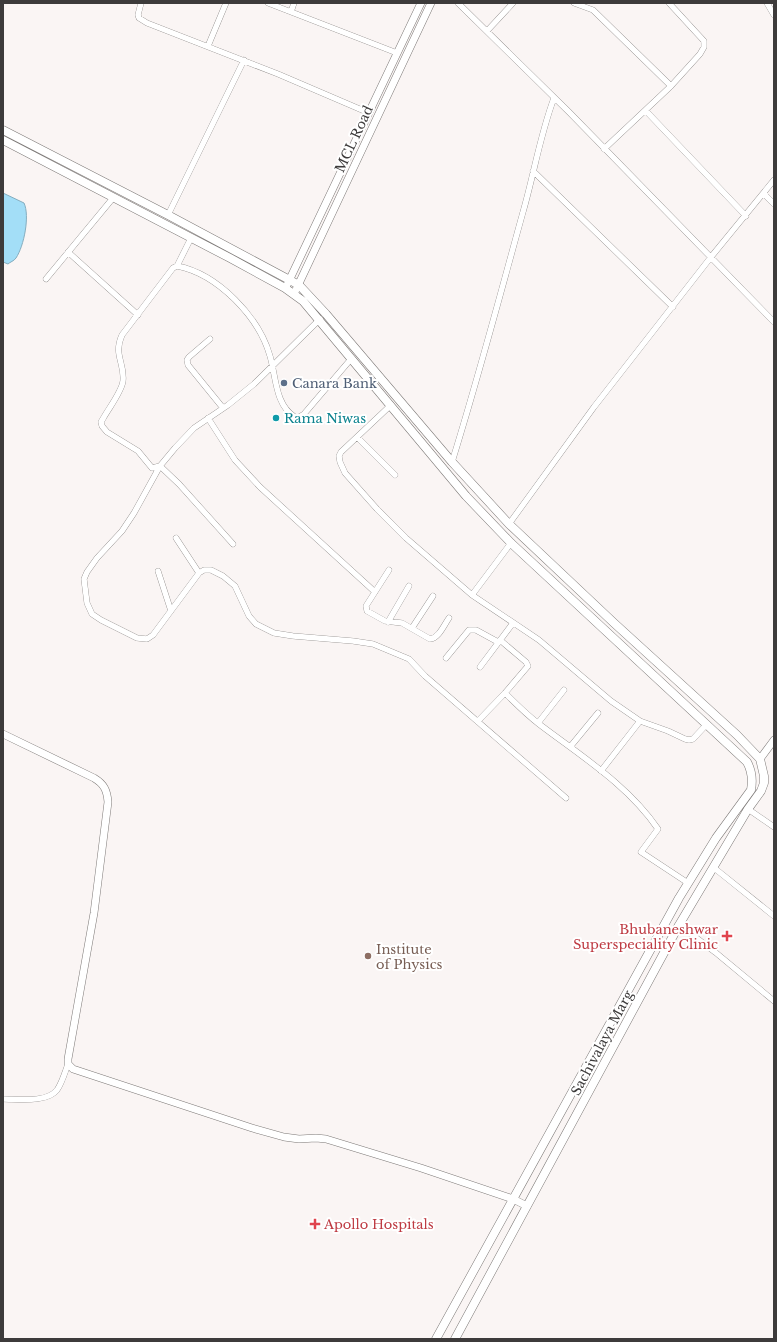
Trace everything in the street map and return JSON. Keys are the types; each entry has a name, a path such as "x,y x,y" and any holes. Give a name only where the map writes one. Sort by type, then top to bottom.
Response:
{"main road":[{"path":"3,130 168,215 299,285 452,462 509,524 737,735 760,759"},
{"path":"3,140 286,288 304,301 465,494 511,543 707,724 747,762 751,771 753,782 751,790 716,838 676,903 436,1339"},
{"path":"465,494 474,486"},
{"name":"Sachivalaya Marg","path":"455,1339 679,925 748,809 761,791 764,783 764,776 760,759"},
{"path":"676,903 688,910"}],"street":[{"path":"141,3 138,11 139,18 147,23 244,60 325,93 369,113"},
{"path":"208,46 226,3"},
{"path":"268,3 397,53"},
{"path":"291,12 294,3"},
{"name":"MCL Road","path":"286,288 421,3"},
{"name":"MCL Road","path":"294,294 430,3"},
{"path":"458,3 554,98 774,322"},
{"path":"487,31 513,3"},
{"path":"574,3 592,10 671,86"},
{"path":"592,10 595,3"},
{"path":"604,149 671,86 700,54 704,47 704,41 669,3"},
{"path":"767,3 774,16"},
{"path":"168,215 244,60"},
{"path":"452,462 474,390 524,210 544,125 554,98"},
{"path":"646,111 746,216"},
{"path":"533,171 673,307"},
{"path":"509,524 594,407 711,257 774,180"},
{"path":"764,194 774,204"},
{"path":"46,279 113,198"},
{"path":"160,466 152,468 138,451 107,432 102,426 101,422 123,383 123,373 118,354 118,343 122,335 173,268 177,266 191,238"},
{"path":"68,252 138,315"},
{"path":"177,266 190,269 211,280 241,305 265,342 282,403 292,415 299,416 304,414 351,359"},
{"path":"320,319 254,384 194,428 160,466 126,525 97,558 87,572 84,579 87,603 92,614 137,638 147,638 153,635 199,573 204,570 211,570 223,576 234,586 249,616 256,624 274,633 373,644 409,659 425,676 566,798"},
{"path":"210,338 187,360 188,365 223,408"},
{"path":"391,405 341,452 339,456 345,473 377,509 406,538 472,595 539,640 611,701 640,721 689,740 693,739 707,724"},
{"path":"208,418 235,460 260,487 375,592"},
{"path":"357,437 395,475"},
{"path":"160,466 179,484 233,544"},
{"path":"176,538 199,573"},
{"path":"472,595 511,543"},
{"path":"389,570 366,606 367,611 388,622 402,623 428,639 433,639 449,618"},
{"path":"158,571 170,611"},
{"path":"388,622 409,586"},
{"path":"412,628 433,596"},
{"path":"480,667 513,623"},
{"path":"446,658 469,630 476,630 499,641 526,662 528,666 478,721"},
{"path":"538,723 564,690"},
{"path":"505,693 538,723 601,770 636,802 649,816 658,829 641,852 688,883"},
{"path":"570,747 598,713"},
{"path":"601,770 640,721"},
{"path":"3,734 102,783 107,792 108,802 102,838 94,913 68,1064 58,1089 52,1096 42,1098 3,1099"},
{"path":"760,759 774,740"},
{"path":"748,809 774,827"},
{"path":"714,867 774,916"},
{"path":"679,925 715,952 774,1001"},
{"path":"68,1064 73,1069 252,1128 284,1137 300,1139 326,1139 421,1168 513,1199 527,1206"}],"water":[{"path":"3,193 24,203 26,209 24,239 16,258 8,264 3,262"}],"place":[{"name":"Canara Bank","path":"284,383"},
{"name":"Rama Niwas","path":"276,418"},
{"name":"Bhubaneshwar Superspeciality Clinic","path":"727,936"},
{"name":"Institute of Physics","path":"368,956"},
{"name":"Apollo Hospitals","path":"315,1224"}]}
